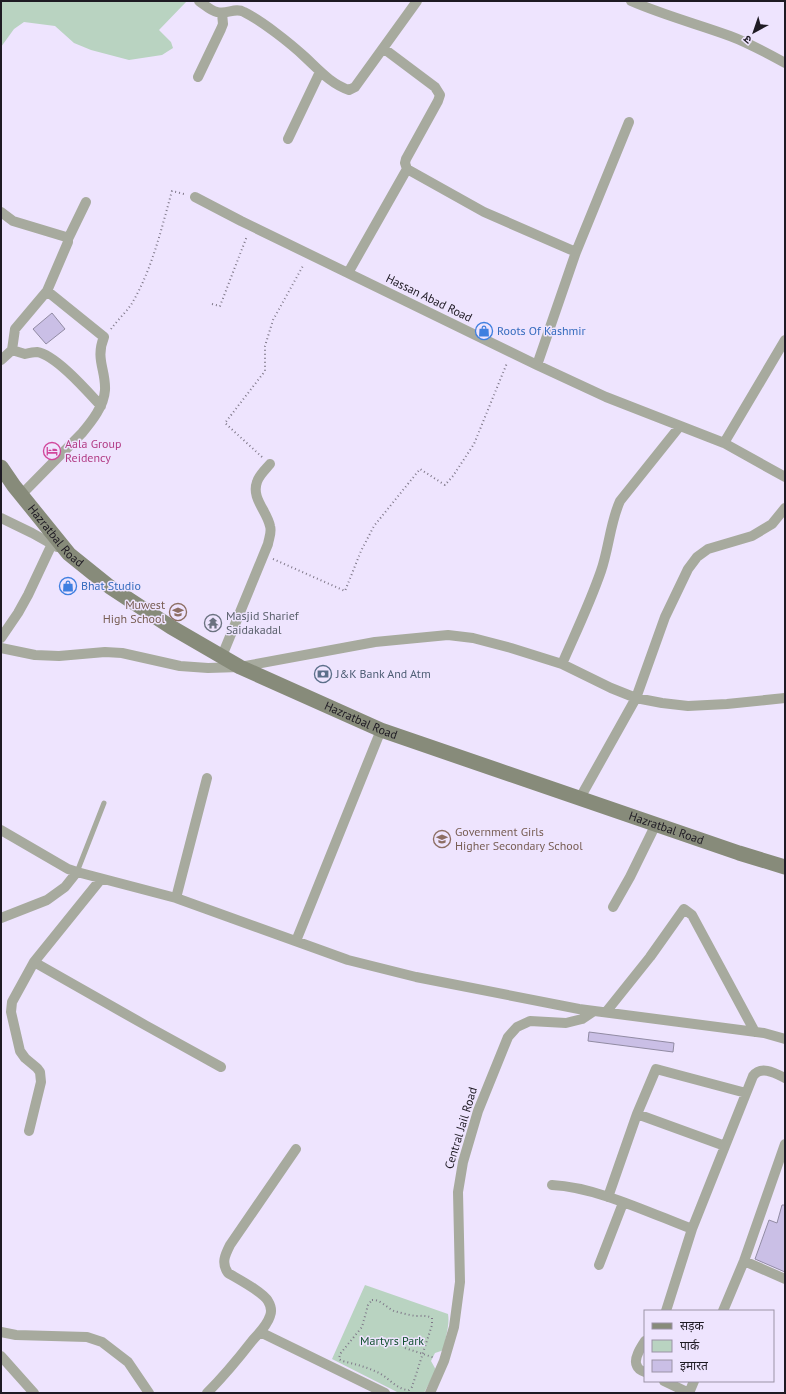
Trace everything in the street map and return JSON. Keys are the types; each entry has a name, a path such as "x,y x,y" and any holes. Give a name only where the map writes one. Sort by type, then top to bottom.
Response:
{"main road":[{"name":"Hazratbal Road","path":"1,467 21,495 69,554 110,587 171,627 240,667 381,730 785,867"}],"street":[{"path":"199,1 216,12 222,13 239,10 249,15 305,57 320,72 344,88 352,90 417,1"},
{"path":"631,1 655,12 730,36 754,46 785,63"},
{"path":"198,77 221,29 222,13"},
{"path":"383,48 435,87 440,95 406,159 405,163 407,169 484,212 576,252"},
{"path":"288,139 320,72"},
{"path":"537,365 576,252 629,122"},
{"path":"348,273 407,169"},
{"name":"Hassan Abad Road","path":"195,197 251,226 537,365 606,397 724,443 785,476"},
{"path":"1,360 12,350 15,329 47,291 68,239 86,202"},
{"path":"1,212 13,222 66,237 68,239"},
{"path":"21,495 82,433 101,406 105,390 100,363 100,347 104,337 47,291"},
{"path":"724,443 785,340"},
{"path":"12,350 25,354 38,352 46,356 81,384 101,406"},
{"path":"562,664 591,598 601,571 616,510 620,501 680,426"},
{"path":"222,656 268,544 271,527 267,515 257,499 256,486 258,478 270,464"},
{"path":"580,798 636,698 665,617 688,569 697,557 708,549 752,536 772,524 785,508"},
{"path":"1,518 32,532 69,554"},
{"path":"1,638 25,601 52,544"},
{"path":"1,648 34,655 59,656 105,652 122,653 191,668 240,667 376,642 448,635 488,641 562,664 611,688 636,698 688,706 727,704 785,698"},
{"path":"296,941 381,730"},
{"path":"176,898 207,778"},
{"path":"613,907 630,877 656,824"},
{"path":"1,830 68,869 176,898 348,960 416,977 518,998 594,1011 755,1032 785,1039"},
{"path":"1,918 47,900 65,887 77,872"},
{"path":"29,1131 41,1082 41,1076 37,1068 25,1058 20,1051 12,1020 11,1007 34,962 101,878"},
{"path":"606,1012 650,958 686,905 755,1032"},
{"path":"34,962 221,1067"},
{"name":"Central Jail Road","path":"430,1393 444,1361 454,1327 460,1282 458,1192 460,1177 478,1111 508,1037 517,1027 530,1021 566,1023 582,1019 594,1011"},
{"path":"608,1197 637,1114 656,1069 746,1093"},
{"path":"666,1310 692,1229 753,1076 758,1070 762,1070 785,1078"},
{"path":"637,1114 725,1146"},
{"path":"723,1310 744,1261 785,1144"},
{"path":"207,1393 224,1376 268,1321 271,1311 269,1302 264,1296 228,1273 224,1268 224,1261 230,1245 296,1149"},
{"path":"552,1185 564,1186 608,1197 692,1229"},
{"path":"599,1265 623,1203"},
{"path":"744,1261 785,1279"},
{"path":"1,1332 16,1335 87,1337 102,1342 128,1362 150,1393"},
{"path":"260,1332 385,1393"},
{"path":"644,1343 637,1357 636,1364 637,1367 644,1371"},
{"path":"1,1356 34,1393"},
{"path":"666,1382 689,1393 694,1382"}],"lane":[{"path":"77,872 104,803"}],"path":[{"path":"104,337 130,306 143,282 155,252 172,191 195,197"},
{"path":"212,304 220,306 251,226"},
{"path":"270,464 225,423 265,371 265,346 273,320 309,254"},
{"path":"264,556 345,591 361,551 374,526 420,469 445,485 454,476 474,444 511,352"},
{"path":"374,1300 400,1313 417,1316 425,1315 432,1318 432,1325 423,1355 412,1387 408,1390 400,1388 381,1374 368,1368 339,1359 340,1354 362,1327 368,1304 374,1300"},
{"path":"405,1348 444,1361"}],"green space":[{"path":"1,1 187,1 159,30 171,42 173,48 162,55 129,60 91,50 74,43 55,26 24,22 14,29 1,47"},
{"name":"Martyrs Park","path":"365,1285 448,1314 448,1327 444,1350 435,1353 431,1361 436,1370 424,1393 399,1393 332,1359"}],"building":[{"path":"52,313 65,329 46,344 33,329"},
{"path":"589,1032 674,1043 673,1052 588,1041"},
{"path":"782,1205 785,1205 785,1272 755,1259 769,1220 777,1223"}],"place":[{"name":"Roots Of Kashmir","path":"484,331"},
{"name":"Aala Group Reidency","path":"52,451"},
{"name":"Bhat Studio","path":"68,586"},
{"name":"Muwest High School","path":"178,612"},
{"name":"Masjid Sharief Saidakadal","path":"213,623"},
{"name":"J&K Bank And Atm","path":"323,674"},
{"name":"Government Girls Higher Secondary School","path":"442,839"}]}
